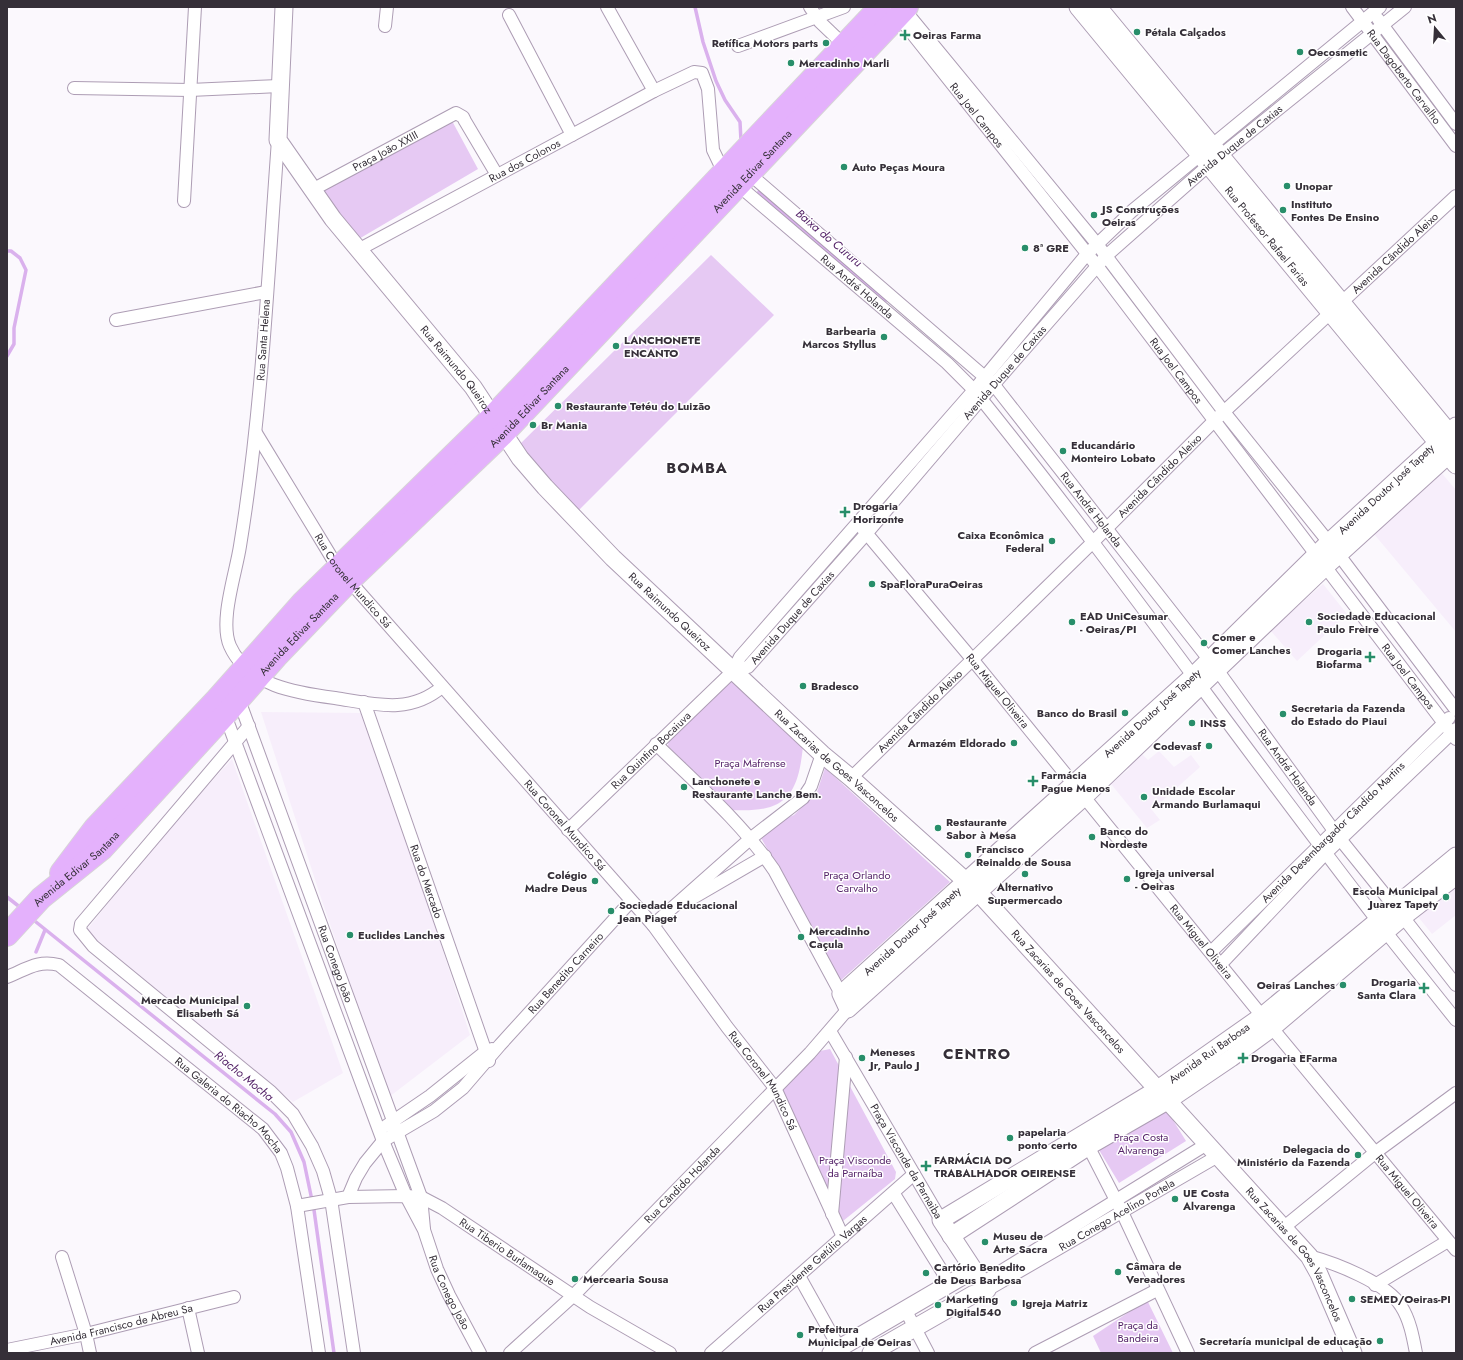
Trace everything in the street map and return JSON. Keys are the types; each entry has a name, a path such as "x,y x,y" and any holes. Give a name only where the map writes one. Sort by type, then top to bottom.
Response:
{"highway":[{"name":"Avenida Edivar Santana","path":"8,933 39,901 95,828 227,705 251,672 343,575 498,425 732,170 844,45 897,9"},
{"name":"Avenida Edivar Santana","path":"732,170 897,9"}],"street":[{"path":"184,201 195,7"},
{"name":"Rua Santa Helena","path":"251,672 235,655 229,643 227,629 228,610 244,525 256,433 278,140 279,86 284,7"},
{"path":"385,26 387,7"},
{"path":"607,7 654,91"},
{"path":"738,46 813,12 844,7"},
{"name":"Rua Professor Rafael Farias","path":"1078,7 1211,155"},
{"name":"Rua Professor Rafael Farias","path":"1098,7 1211,155 1451,444"},
{"name":"Rua Dagoberto Carvalho","path":"1352,7 1456,146"},
{"name":"Avenida Duque de Caxias","path":"733,671 748,667 866,534 977,394 985,376 1097,244 1132,211 1211,155 1372,35 1405,7"},
{"name":"Rua Joel Campos","path":"897,9 1097,244 1224,412 1334,549 1456,711"},
{"name":"Rua Joel Campos","path":"897,9 1097,266 1320,561 1454,734"},
{"name":"Avenida Duque de Caxias","path":"733,671 740,657 857,522 977,394 994,385 1106,256 1211,155 1363,22 1374,9"},
{"name":"Rua Dagoberto Carvalho","path":"1374,9 1383,26 1456,124"},
{"path":"813,12 844,45"},
{"path":"509,15 572,135"},
{"name":"Rua dos Colonos","path":"358,250 654,91 691,73 702,73 706,81 712,142 732,170"},
{"path":"74,88 190,90 279,86"},
{"name":"Praça João XXIII","path":"312,190 456,113 459,114 465,121 497,176"},
{"name":"Rua Raimundo Queiroz","path":"278,140 312,190 358,250 473,386 524,464 571,516 733,671"},
{"name":"Rua André Holanda","path":"732,170 985,376 994,385 1214,665 1338,834 1456,985"},
{"name":"Rua André Holanda","path":"732,170 947,363 977,394 1197,681 1322,850 1456,1020"},
{"name":"Avenida Cândido Aleixo","path":"851,778 1092,543 1214,421 1456,196"},
{"path":"116,320 266,292"},
{"name":"Rua Coronel Mundico Sá","path":"256,433 343,575 653,925 728,1027 776,1088 843,1237"},
{"name":"Avenida Doutor José Tapety","path":"845,1002 1197,681 1320,561 1451,444"},
{"name":"Rua Miguel Oliveira","path":"857,522 972,659 1267,1022 1456,1250"},
{"name":"Rua Quintino Bocaiuva","path":"568,830 733,671"},
{"name":"Rua Zacarias de Goes Vasconcelos","path":"733,671 822,754 851,778 972,887 1164,1095 1309,1256 1322,1280 1353,1353"},
{"path":"251,672 275,686 323,697 397,706 411,704 434,694 442,687"},
{"name":"Rua do Mercado","path":"364,702 487,1056"},
{"name":"Rua Conego João","path":"227,705 249,726 395,1127 422,1197 424,1230"},
{"name":"Rua Conego João","path":"227,705 235,740 381,1135 406,1196 424,1230 437,1268 449,1295 480,1353"},
{"name":"Avenida Desembargador Cândido Martins","path":"1211,952 1322,850 1456,711"},
{"path":"249,726 235,740 81,924 80,930 93,946 271,1092 293,1114 312,1146 323,1171 354,1353"},
{"name":"Avenida Desembargador Cândido Martins","path":"1338,834 1454,734"},
{"path":"656,744 765,856 845,1002"},
{"path":"653,925 750,839 804,798 811,786 822,754"},
{"name":"Avenida Desembargador Cândido Martins","path":"1221,964 1322,850"},
{"path":"669,912 765,856"},
{"name":"Avenida Rui Barbosa","path":"941,1220 1164,1095 1267,1022 1381,926 1456,856"},
{"name":"Avenida Rui Barbosa","path":"1398,911 1456,876"},
{"name":"Rua Benedito Carneiro","path":"381,1135 455,1096 487,1056 500,1045 631,901"},
{"path":"303,924 318,917"},
{"name":"Rua Galeria do Riacho Mocha","path":"7,978 35,965 47,962 59,965 71,973 263,1129 275,1144 283,1158 299,1206 319,1353"},
{"name":"Rua Cândido Holanda","path":"510,1353 574,1295 776,1088 830,1031 845,1002"},
{"name":"Praça Visconde da Parnaiba","path":"830,1031 979,1285"},
{"path":"832,1215 846,1057"},
{"path":"1283,1228 1376,1152 1456,1093"},
{"path":"348,1197 359,1173 381,1135"},
{"path":"1086,1140 1122,1212 1188,1353"},
{"name":"Avenida Rui Barbosa","path":"951,1236 1086,1140"},
{"name":"Rua Conego Acelino Portela","path":"871,1353 916,1328 979,1285 1116,1200 1212,1150"},
{"name":"Rua Conego Acelino Portela","path":"979,1285 1122,1212 1212,1150"},
{"name":"Rua Presidente Getúlio Vargas","path":"711,1353 894,1194 914,1174"},
{"path":"894,1194 950,1284"},
{"name":"Rua Tiberio Burlamaque","path":"299,1206 348,1197 422,1197 434,1203 590,1307 670,1353"},
{"path":"1375,1285 1448,1241"},
{"path":"1309,1256 1332,1262 1350,1270 1391,1294 1401,1306 1408,1320 1416,1353"},
{"path":"62,1257 86,1334 90,1353"},
{"path":"799,1276 837,1352 950,1284 979,1285"},
{"path":"1035,1353 1158,1290"},
{"name":"Avenida Francisco de Abreu Sa","path":"7,1350 86,1334 234,1297"},
{"path":"188,1308 198,1353"},
{"path":"906,1310 928,1353"}],"shaded area":[{"path":"1439,470 1456,490 1456,632 1369,528"},
{"name":"Sociedade Educacional Paulo Freire","path":"1323,584 1347,614 1297,661 1270,630"},
{"path":"261,712 362,713 413,857 470,1035 389,1097 321,898"},
{"name":"Unidade Escolar Armando Burlamaqui","path":"1159,751 1174,767 1191,755 1200,767 1152,810 1160,820 1147,828 1111,784 1129,769 1125,764 1141,753 1148,760"},
{"path":"232,759 343,1073 293,1102 86,931 155,844"},
{"name":"Escola Municipal Juarez Tapety","path":"1456,881 1456,915 1432,934 1415,913"}],"green space":[{"path":"451,119 478,169 357,240 321,190"},
{"path":"711,255 774,315 576,513 516,448"},
{"name":"Praça Mafrense","path":"733,682 771,719 803,746 801,764 792,790 785,799 776,805 764,809 731,810 668,746 669,736 726,683"},
{"name":"Praça Orlando Carvalho","path":"825,768 950,882 839,982 794,895 761,838 772,824 794,815 817,792"},
{"name":"Praça Visconde da Parnaíba","path":"830,1049 896,1172 895,1179 843,1221 809,1151 779,1081 810,1053"},
{"name":"Praça Costa Alvarenga","path":"1163,1104 1186,1141 1119,1183 1096,1145"},
{"name":"Praça da Bandeira","path":"1147,1300 1173,1353 1101,1353 1093,1336"}],"waterway":[{"name":"Baixa do Cururu","path":"695,7 703,42 716,81 725,100 740,122 741,141"},
{"name":"Baixa do Cururu","path":"759,192 886,300"},
{"name":"Riacho Mocha","path":"7,251 11,251 20,258 26,270 14,328 14,344 7,356"},
{"name":"Riacho Mocha","path":"7,897 21,908"},
{"name":"Riacho Mocha","path":"31,918 275,1114 291,1132 304,1162 314,1210 334,1353"},
{"path":"36,952 45,930"}],"place":[{"name":"Pétala Calçados","path":"1137,32"},
{"name":"Oeiras Farma","path":"905,35"},
{"name":"Retífica Motors parts","path":"826,43"},
{"name":"Oecosmetic","path":"1300,52"},
{"name":"Mercadinho Marli","path":"791,63"},
{"name":"Auto Peças Moura","path":"844,167"},
{"name":"Unopar","path":"1287,186"},
{"name":"Instituto Fontes De Ensino","path":"1283,210"},
{"name":"JS Construções Oeiras","path":"1094,215"},
{"name":"8ª GRE","path":"1025,248"},
{"name":"Barbearia Marcos Styllus","path":"884,337"},
{"name":"LANCHONETE ENCANTO","path":"616,346"},
{"name":"Restaurante Tetéu do Luizão","path":"558,406"},
{"name":"Br Mania","path":"533,425"},
{"name":"Educandário Monteiro Lobato","path":"1063,451"},
{"name":"Drogaria Horizonte","path":"845,512"},
{"name":"Caixa Econômica Federal","path":"1052,541"},
{"name":"SpaFloraPuraOeiras","path":"872,584"},
{"name":"EAD UniCesumar - Oeiras/PI","path":"1072,622"},
{"name":"Sociedade Educacional Paulo Freire","path":"1309,622"},
{"name":"Comer e Comer Lanches","path":"1204,643"},
{"name":"Drogaria Biofarma","path":"1370,657"},
{"name":"Bradesco","path":"803,686"},
{"name":"Banco do Brasil","path":"1125,713"},
{"name":"Secretaria da Fazenda do Estado do Piaui","path":"1283,714"},
{"name":"INSS","path":"1192,723"},
{"name":"Armazém Eldorado","path":"1014,743"},
{"name":"Codevasf","path":"1209,746"},
{"name":"Farmácia Pague Menos","path":"1033,781"},
{"name":"Lanchonete e Restaurante Lanche Bem.","path":"684,787"},
{"name":"Unidade Escolar Armando Burlamaqui","path":"1144,797"},
{"name":"Restaurante Sabor à Mesa","path":"938,828"},
{"name":"Banco do Nordeste","path":"1092,837"},
{"name":"Francisco Reinaldo de Sousa","path":"968,855"},
{"name":"Alternativo Supermercado","path":"1025,874"},
{"name":"Igreja universal - Oeiras","path":"1127,879"},
{"name":"Colégio Madre Deus","path":"595,881"},
{"name":"Escola Municipal Juarez Tapety","path":"1446,897"},
{"name":"Sociedade Educacional Jean Piaget","path":"611,911"},
{"name":"Euclides Lanches","path":"350,935"},
{"name":"Mercadinho Caçula","path":"801,937"},
{"name":"Oeiras Lanches","path":"1343,985"},
{"name":"Drogaria Santa Clara","path":"1424,988"},
{"name":"Mercado Municipal Elisabeth Sá","path":"247,1006"},
{"name":"Meneses Jr, Paulo J","path":"862,1058"},
{"name":"Drogaria EFarma","path":"1243,1058"},
{"name":"papelaria ponto certo","path":"1010,1138"},
{"name":"Delegacia do Ministério da Fazenda","path":"1358,1155"},
{"name":"FARMÁCIA DO TRABALHADOR OEIRENSE","path":"926,1166"},
{"name":"UE Costa Alvarenga","path":"1175,1199"},
{"name":"Museu de Arte Sacra","path":"985,1242"},
{"name":"Câmara de Vereadores","path":"1118,1272"},
{"name":"Cartório Benedito de Deus Barbosa","path":"926,1273"},
{"name":"Mercearia Sousa","path":"575,1279"},
{"name":"SEMED/Oeiras-PI","path":"1352,1299"},
{"name":"Igreja Matriz","path":"1014,1303"},
{"name":"Marketing Digital540","path":"938,1305"},
{"name":"Prefeitura Municipal de Oeiras","path":"800,1335"},
{"name":"Secretaría municipal de educação","path":"1380,1341"}],"district":[{"name":"BOMBA","path":"697,468"},
{"name":"CENTRO","path":"977,1054"}]}
